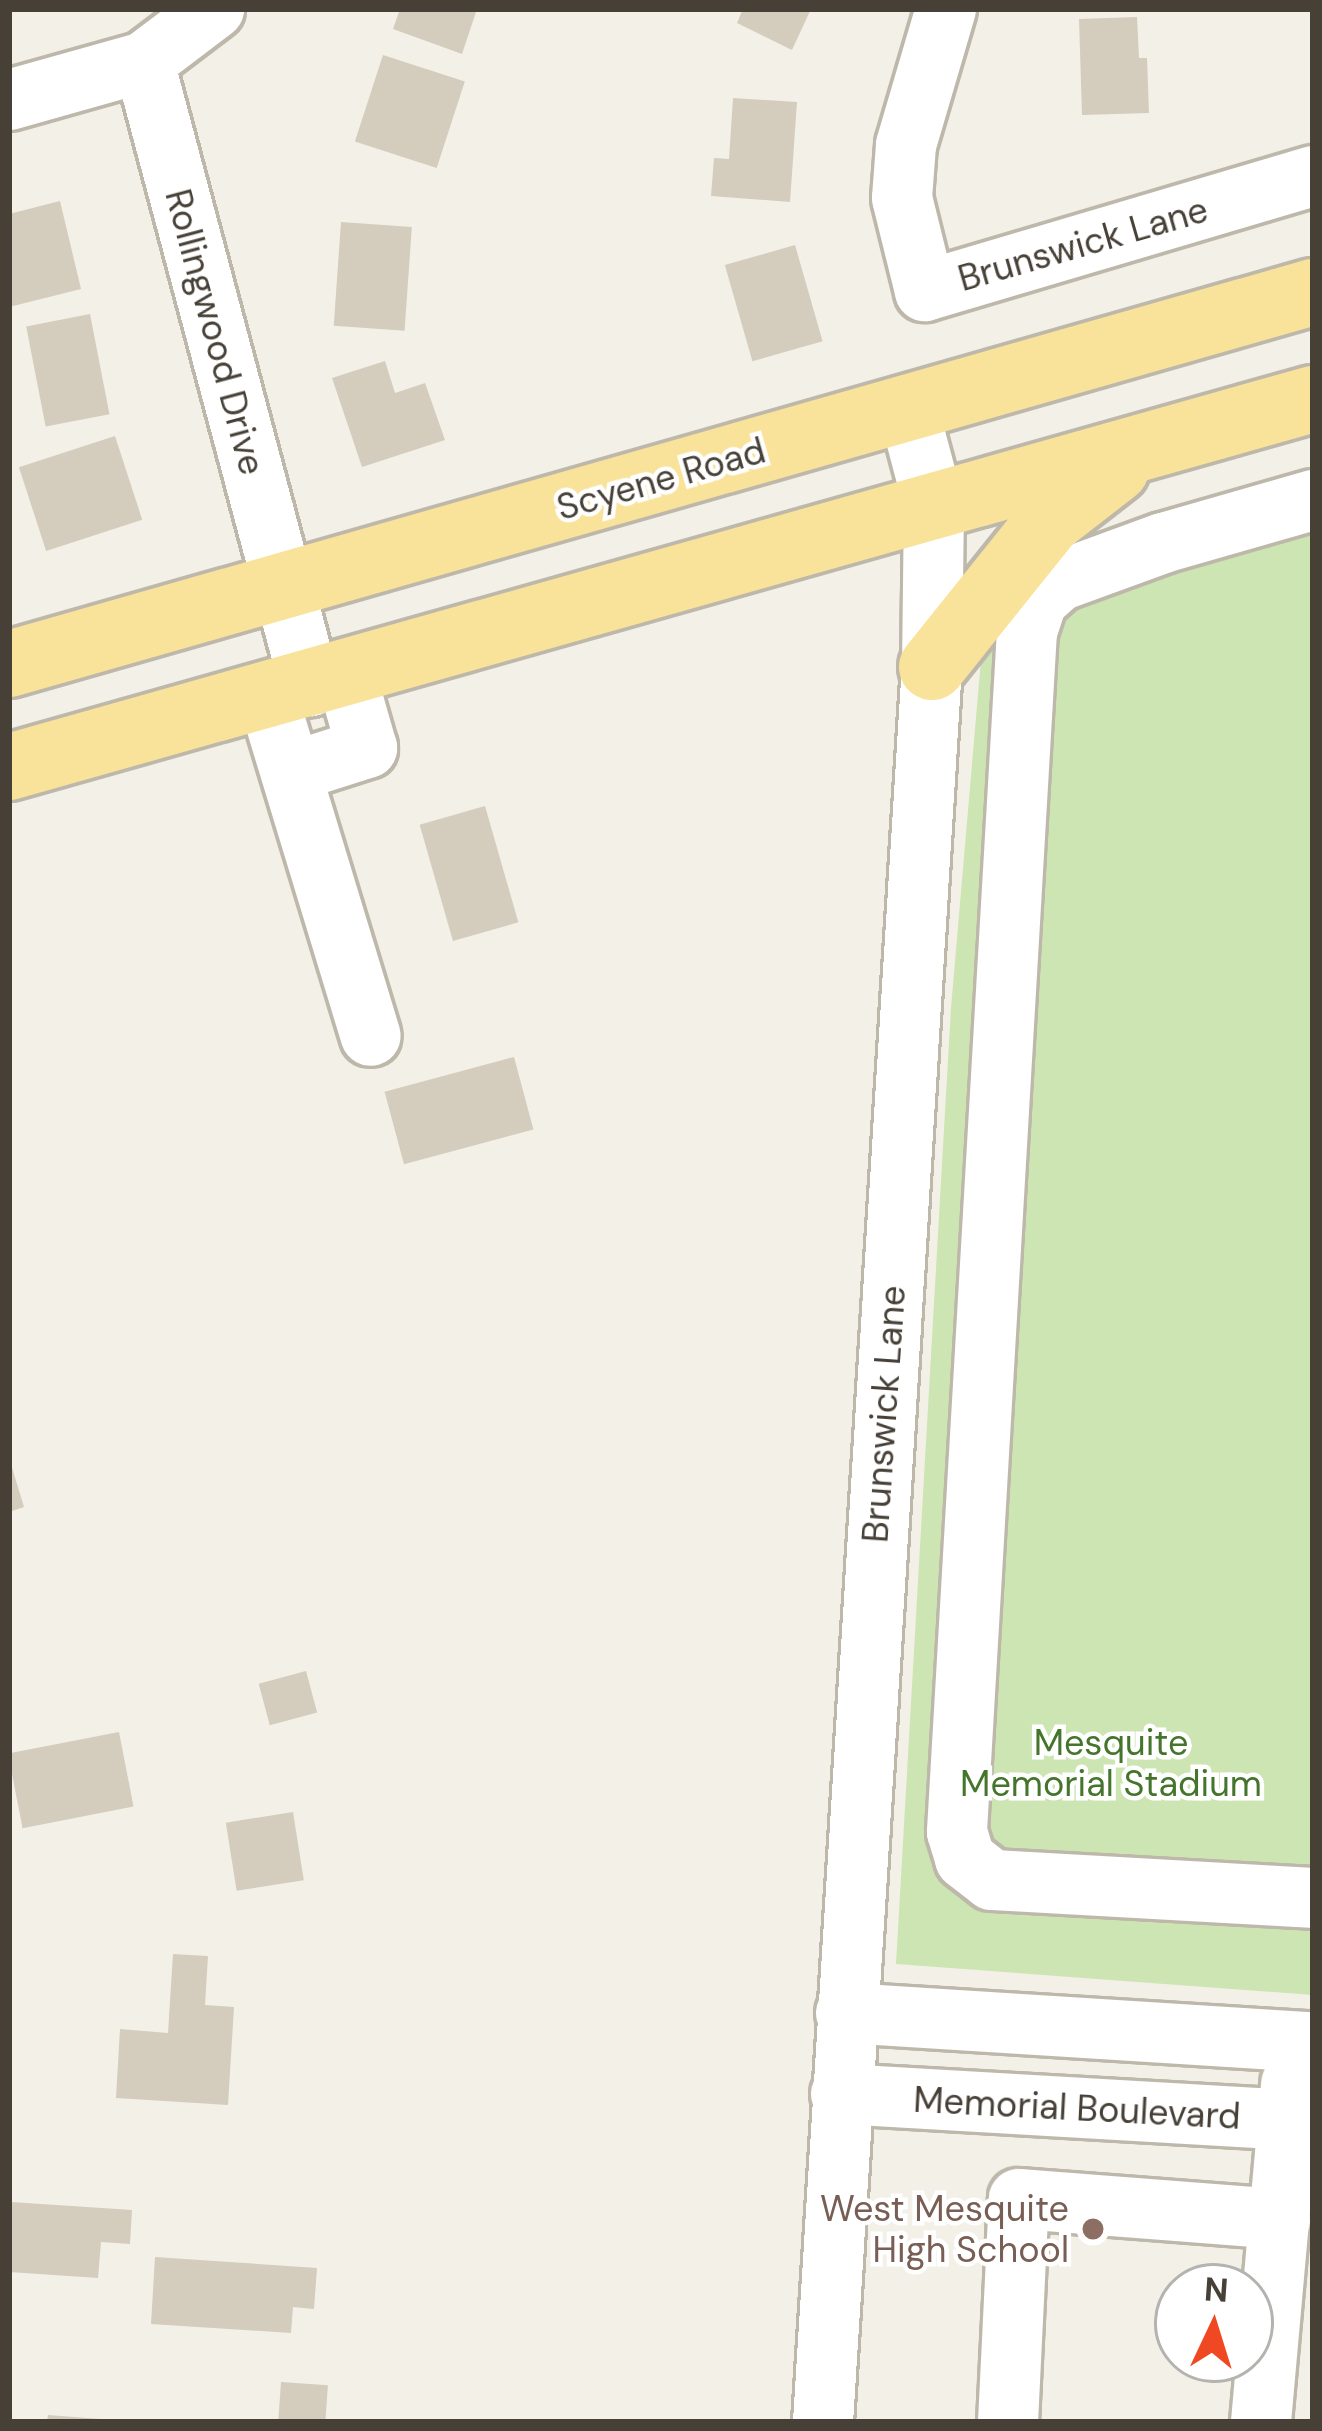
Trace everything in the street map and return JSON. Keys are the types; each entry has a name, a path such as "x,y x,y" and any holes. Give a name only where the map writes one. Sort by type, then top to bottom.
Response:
{"main road":[{"name":"Scyene Road","path":"9,664 1313,292"},
{"path":"9,767 1313,399"},
{"path":"932,667 1048,523 1141,450"}],"street":[{"path":"9,100 144,62 214,9"},
{"name":"Brunswick Lane","path":"946,9 906,145 902,198 925,291 1313,176"},
{"name":"Rollingwood Drive","path":"144,62 308,686"},
{"name":"Brunswick Lane","path":"823,2422 932,667 934,506 908,408"},
{"path":"1313,500 1162,543 1059,581 1037,601 1027,631 957,1832 965,1859 992,1880 1313,1898"},
{"path":"308,686 292,772 371,1036"},
{"path":"292,772 367,748 308,686"},
{"path":"895,1245 991,1251"},
{"path":"846,2013 1304,2042 1300,2121 1280,2219 1261,2422"},
{"name":"Memorial Boulevard","path":"841,2094 1300,2121"},
{"path":"1008,2422 1019,2200 1280,2219"}],"green space":[{"name":"Mesquite Memorial Stadium","path":"1313,471 1313,1995 896,1964 951,1008 982,648 1069,539"}],"building":[{"path":"400,9 477,9 462,54 393,29"},
{"path":"743,9 811,9 792,50 737,23"},
{"path":"1137,17 1139,58 1147,58 1149,113 1082,115 1079,19"},
{"path":"383,55 465,82 437,168 355,142"},
{"path":"733,98 797,102 790,202 711,196 714,158 729,159"},
{"path":"60,201 81,289 9,307 9,214"},
{"path":"341,222 412,227 405,331 334,326"},
{"path":"795,245 823,341 752,361 725,265"},
{"path":"90,314 109,414 46,427 26,326"},
{"path":"385,361 395,393 425,383 445,440 362,467 332,378"},
{"path":"115,436 142,520 46,551 19,467"},
{"path":"485,806 518,922 453,941 420,825"},
{"path":"514,1057 533,1129 404,1164 385,1092"},
{"path":"9,1462 24,1507 9,1512"},
{"path":"306,1671 317,1713 270,1725 259,1684"},
{"path":"119,1732 134,1807 23,1828 9,1753"},
{"path":"293,1812 304,1880 237,1891 226,1823"},
{"path":"173,1954 208,1956 205,2005 234,2007 228,2105 116,2098 120,2029 168,2033"},
{"path":"11,2202 132,2210 130,2244 101,2242 98,2278 9,2272"},
{"path":"155,2257 317,2268 314,2309 293,2307 291,2333 151,2324"},
{"path":"281,2382 328,2385 325,2422 278,2422"},
{"path":"48,2415 100,2419 100,2422 47,2422"}],"place":[{"name":"West Mesquite High School","path":"1093,2229"}]}
